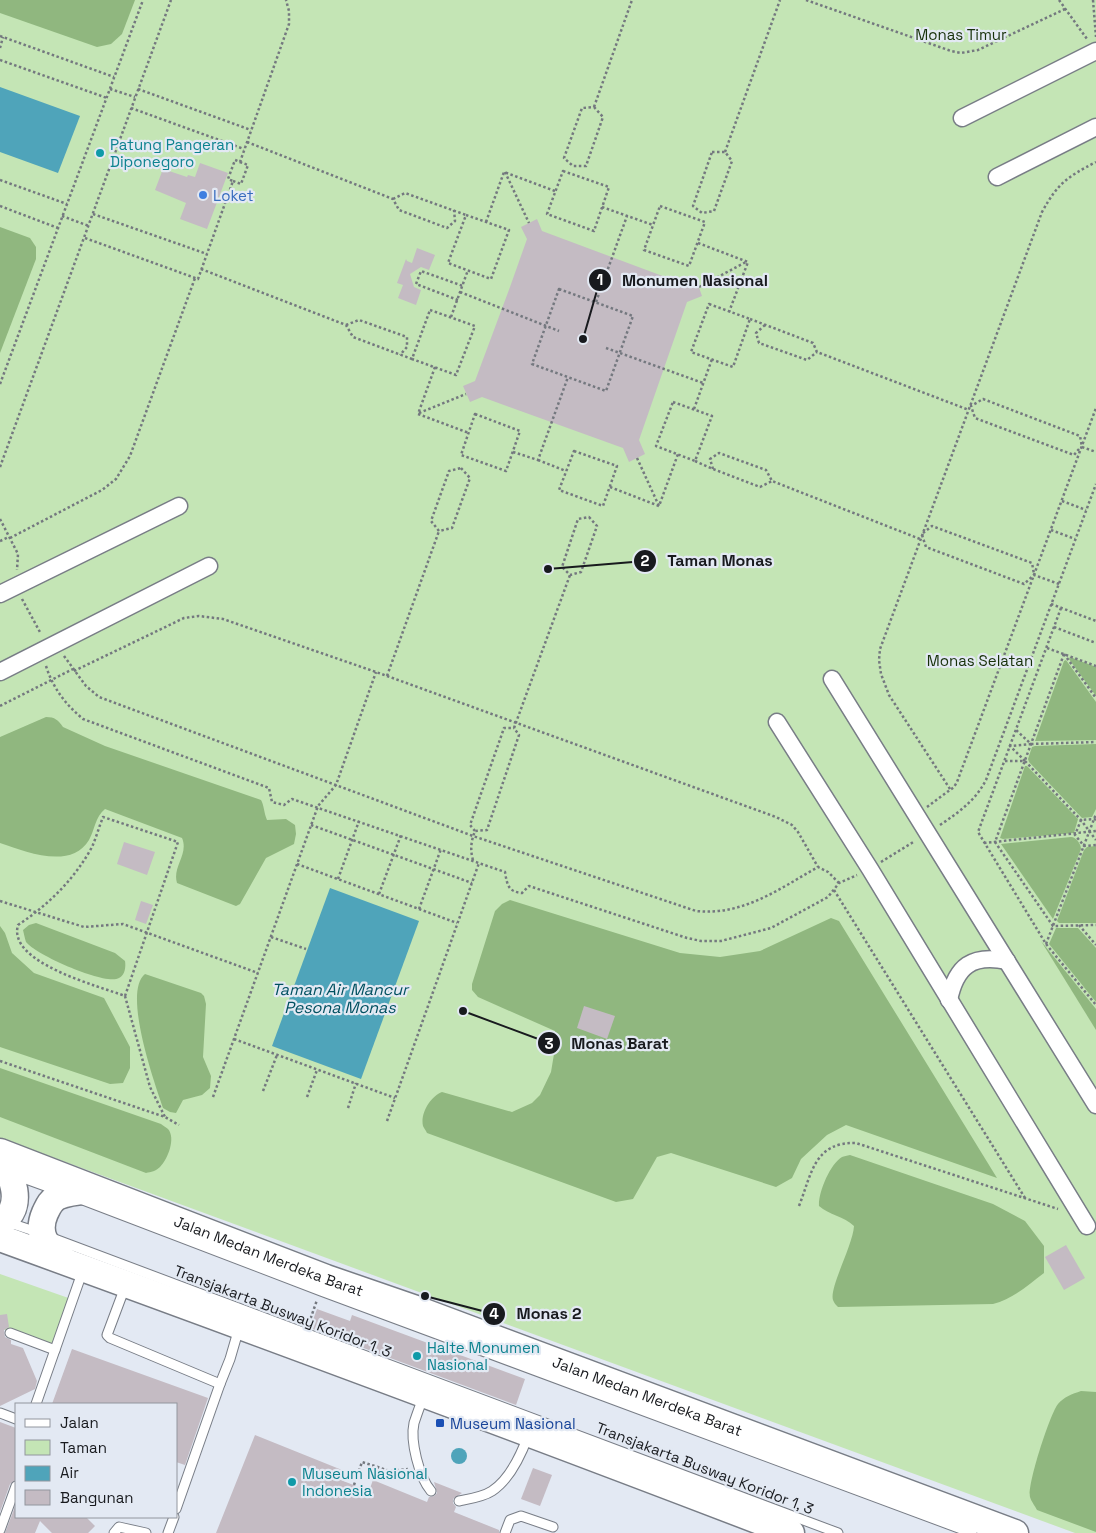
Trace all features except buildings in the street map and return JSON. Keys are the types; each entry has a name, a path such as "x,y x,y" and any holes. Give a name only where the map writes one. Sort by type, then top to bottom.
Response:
{"main road":[{"name":"Jalan Medan Merdeka Barat","path":"3,1162 96,1190 326,1278 416,1309 1015,1533"},
{"path":"3,1162 15,1189 15,1199 13,1208 1,1225 76,1265 790,1533"},
{"path":"76,1265 52,1251 41,1234 43,1217 49,1204 56,1197 96,1190"}],"street":[{"path":"962,118 1093,48"},
{"path":"996,177 1096,127"},
{"path":"0,594 178,506"},
{"path":"0,672 209,566"},
{"path":"832,679 1096,1105"},
{"path":"777,722 870,869 1084,1221"},
{"path":"950,1000 956,977 965,967 989,958 1007,961"}],"lane":[{"path":"3,1162 66,1194 972,1533"},
{"name":"Transjakarta Busway Koridor 1, 3","path":"1,1225 41,1234 838,1533"},
{"path":"36,1403 55,1350 76,1265"},
{"path":"126,1284 107,1335 110,1338 220,1384"},
{"path":"178,1504 230,1359 240,1325"},
{"path":"10,1333 55,1350"},
{"path":"424,1395 414,1425 414,1444 419,1468 425,1484 431,1491"},
{"path":"0,1413 15,1418"},
{"path":"459,1500 470,1499 492,1491 511,1471 520,1458 529,1434"},
{"path":"0,1530 15,1489"},
{"path":"505,1533 510,1520 521,1516 553,1527"},
{"path":"168,1533 174,1518"},
{"path":"114,1533 119,1527 146,1533"}],"path":[{"path":"0,384 143,0"},
{"path":"0,467 171,0"},
{"path":"240,162 289,24 289,11 286,0"},
{"path":"594,107 632,0"},
{"path":"724,152 780,0"},
{"path":"806,0 961,53 978,50 1065,10"},
{"path":"1059,0 1093,48"},
{"path":"1093,0 1096,43"},
{"path":"0,48 2,37 114,77"},
{"path":"0,60 107,98"},
{"path":"110,88 135,97"},
{"path":"138,89 251,130"},
{"path":"594,107 603,117 586,166 573,166 564,158 582,108 594,107"},
{"path":"131,108 244,149"},
{"path":"247,142 393,198 399,210 447,228 455,221 454,210"},
{"path":"712,152 724,152 732,161 714,211 702,213 693,206 712,152"},
{"path":"235,160 248,166 241,184 233,181 228,180 235,160"},
{"path":"950,789 889,695 881,674 880,649 1042,212 1051,196 1066,179 1096,162"},
{"path":"563,170 609,188 602,207 594,231 547,214 563,170"},
{"path":"504,172 555,191"},
{"path":"486,222 504,172"},
{"path":"504,172 529,223"},
{"path":"0,180 67,204"},
{"path":"0,541 102,490 116,479 130,456 196,278 198,279 202,269 233,181"},
{"path":"393,198 405,193 509,230 492,279 448,263 466,215"},
{"path":"0,206 58,228"},
{"path":"660,206 705,222 689,266 644,250 653,225 660,206"},
{"path":"602,207 653,225"},
{"path":"93,214 207,254"},
{"path":"62,216 89,226"},
{"path":"596,302 627,216"},
{"path":"85,238 196,278"},
{"path":"698,243 748,262"},
{"path":"699,287 748,262"},
{"path":"729,312 748,262"},
{"path":"202,269 346,325 353,337 400,355 456,375 475,326 430,310 412,359"},
{"path":"451,317 468,270"},
{"path":"458,300 416,284 421,271 463,286"},
{"path":"558,289 633,316 606,391 532,364 545,326 558,289"},
{"path":"460,292 559,331"},
{"path":"750,319 733,367 691,352 709,304 729,312 750,319 813,343 817,352 970,408 975,418 1074,455 1082,447"},
{"path":"346,325 359,320 407,337 407,347 400,355"},
{"path":"766,325 756,333 760,342 807,360 817,352"},
{"path":"606,348 703,383"},
{"path":"694,409 712,359"},
{"path":"418,414 435,367"},
{"path":"538,460 568,378"},
{"path":"418,414 466,394"},
{"path":"970,408 983,399 1080,436 1082,447"},
{"path":"695,461 712,416 673,402 656,446 760,487 772,481"},
{"path":"916,815 957,782 1096,408"},
{"path":"418,414 469,433"},
{"path":"475,414 520,431 506,472 460,456 469,433 475,414"},
{"path":"1082,447 1096,452"},
{"path":"574,451 617,466 610,487 603,506 559,490 574,451"},
{"path":"513,452 566,471"},
{"path":"713,469 710,459 719,453 766,470 772,481 920,539"},
{"path":"659,506 678,454"},
{"path":"637,458 659,506"},
{"path":"461,468 470,478 452,528 439,531 431,521 434,512 449,471 461,468"},
{"path":"48,648 46,666 52,680 61,698 83,719 269,788 272,802 284,805 292,799 318,806 473,860 505,872 508,886 516,892 522,893 529,886 687,938 701,941 721,941 771,928 828,897 839,883 870,869 928,834 966,806 980,792 1096,484"},
{"path":"610,487 659,506"},
{"path":"1062,500 1086,510"},
{"path":"589,517 597,526 581,572 570,575 562,567 578,519 589,517"},
{"path":"0,518 18,554 16,587 48,648 66,658 86,686 99,697 474,836 696,911 727,911 757,902 818,867"},
{"path":"922,534 932,526 1032,562 1034,575"},
{"path":"1051,530 1075,539"},
{"path":"386,676 439,531"},
{"path":"922,534 926,547 1024,584 1034,575"},
{"path":"514,728 570,575"},
{"path":"1034,575 1059,584"},
{"path":"1051,604 1096,621"},
{"path":"1061,608 978,832 1046,944 1096,1005"},
{"path":"0,706 184,618 213,617 236,622 776,817 792,825 818,867 828,872 839,883"},
{"path":"1054,627 1096,643"},
{"path":"1047,648 1096,666"},
{"path":"1064,654 1096,698"},
{"path":"995,842 1064,654"},
{"path":"213,1097 318,806 336,785 376,672"},
{"path":"475,831 470,825 504,728 514,728"},
{"path":"475,831 486,830 519,735 514,728"},
{"path":"1016,730 1031,744"},
{"path":"1010,746 1096,742"},
{"path":"1010,746 1081,820 1096,840"},
{"path":"1004,761 1025,761"},
{"path":"1046,944 1096,814"},
{"path":"125,996 65,975 46,966 21,945 16,932 18,925 38,912 69,882 92,846 102,818 178,842 125,996 150,1087 165,1117"},
{"path":"338,879 358,820"},
{"path":"1081,820 1095,820"},
{"path":"1075,834 1081,820"},
{"path":"311,825 472,883"},
{"path":"473,860 471,853 475,831"},
{"path":"984,843 1096,831"},
{"path":"1075,834 1084,846"},
{"path":"379,894 401,836"},
{"path":"995,842 1053,926"},
{"path":"1084,846 1096,844"},
{"path":"419,909 441,849"},
{"path":"387,1121 479,863"},
{"path":"297,864 458,923"},
{"path":"834,890 1025,1198"},
{"path":"0,900 84,927 123,924 258,973"},
{"path":"1079,925 1096,944"},
{"path":"1053,926 1096,925"},
{"path":"271,937 306,949"},
{"path":"234,1039 396,1098"},
{"path":"263,1091 277,1055"},
{"path":"0,1061 165,1117 179,1125"},
{"path":"307,1097 317,1070"},
{"path":"348,1108 356,1084"},
{"path":"799,1206 818,1158 834,1145 845,1142 856,1143 1025,1198 1084,1221"},
{"path":"305,1334 321,1291"},
{"path":"354,1485 362,1462 390,1472 419,1468"}],"green space":[{"path":"0,0 1096,0 1096,1533 1075,1533 0,1138"},
{"path":"0,0 135,0 122,34 111,44 97,47 0,13"},
{"path":"0,227 30,238 36,247 36,259 0,353"},
{"path":"1070,657 1096,667 1096,696 1069,659"},
{"path":"1066,660 1096,702 1096,740 1035,741 1064,661"},
{"path":"46,717 54,718 63,727 105,746 261,800 267,820 286,819 295,825 294,844 266,858 240,904 236,906 177,883 177,871 184,844 182,838 105,809 97,819 89,840 81,849 71,854 60,857 35,854 0,843 0,737"},
{"path":"1096,744 1096,809 1092,817 1082,818 1028,759 1032,747 1035,746"},
{"path":"1025,766 1078,819 1074,833 1000,838"},
{"path":"1071,837 1078,841 1081,849 1053,919 1001,844"},
{"path":"1096,846 1096,923 1059,923 1057,921 1084,850 1087,847"},
{"path":"510,900 680,953 720,957 760,951 831,918 839,921 997,1178 846,1125 827,1135 801,1159 792,1178 776,1187 671,1153 657,1157 633,1199 616,1202 427,1133 423,1126 423,1116 430,1101 442,1092 512,1112 532,1103 540,1095 551,1072 556,1042 555,1031 478,997 472,990 472,984 495,911 502,904"},
{"path":"36,923 115,953 125,961 124,973 119,978 100,978 71,968 32,948 26,942 23,930 29,925"},
{"path":"0,926 5,933 12,953 34,973 104,998 130,1047 130,1068 123,1083 110,1084 0,1047"},
{"path":"1056,928 1078,928 1096,948 1096,1002 1049,944"},
{"path":"1041,941 1096,1009 1096,1030"},
{"path":"145,974 201,993 206,1004 203,1057 211,1076 210,1088 202,1095 183,1100 176,1113 163,1108 142,1039 137,999 139,984"},
{"path":"0,1068 161,1124 168,1129 171,1138 166,1159 158,1168 146,1173 0,1117"},
{"path":"850,1155 993,1204 1025,1221 1044,1246 1044,1273 1014,1295 993,1304 838,1307 833,1301 834,1286 850,1244 854,1226 846,1220 827,1212 819,1206 819,1200 826,1179 833,1166 842,1157"},
{"path":"0,1274 77,1301 61,1342 47,1346 0,1328"},
{"path":"1081,1391 1096,1392 1096,1532 1037,1510 1030,1497 1035,1465 1054,1410 1063,1399"}],"water":[{"path":"0,87 80,116 58,173 0,152"},
{"name":"Taman Air Mancur Pesona Monas","path":"330,888 419,921 361,1079 272,1046"},
{"path":"459,1448 465,1450 467,1456 465,1462 459,1464 453,1462 451,1456 453,1450"}],"place":[{"name":"Patung Pangeran Diponegoro","path":"100,153"},
{"name":"Loket","path":"203,195"},
{"name":"Monumen Nasional","path":"583,339"},
{"name":"Taman Monas","path":"548,569"},
{"name":"Monas Barat","path":"463,1011"},
{"name":"Monas 2","path":"425,1296"},
{"name":"Halte Monumen Nasional","path":"417,1356"},
{"name":"Museum Nasional","path":"440,1423"},
{"name":"Museum Nasional Indonesia","path":"292,1482"}],"park label":[{"name":"Monas Timur","path":"961,34"},
{"name":"Monas Selatan","path":"980,660"}]}
